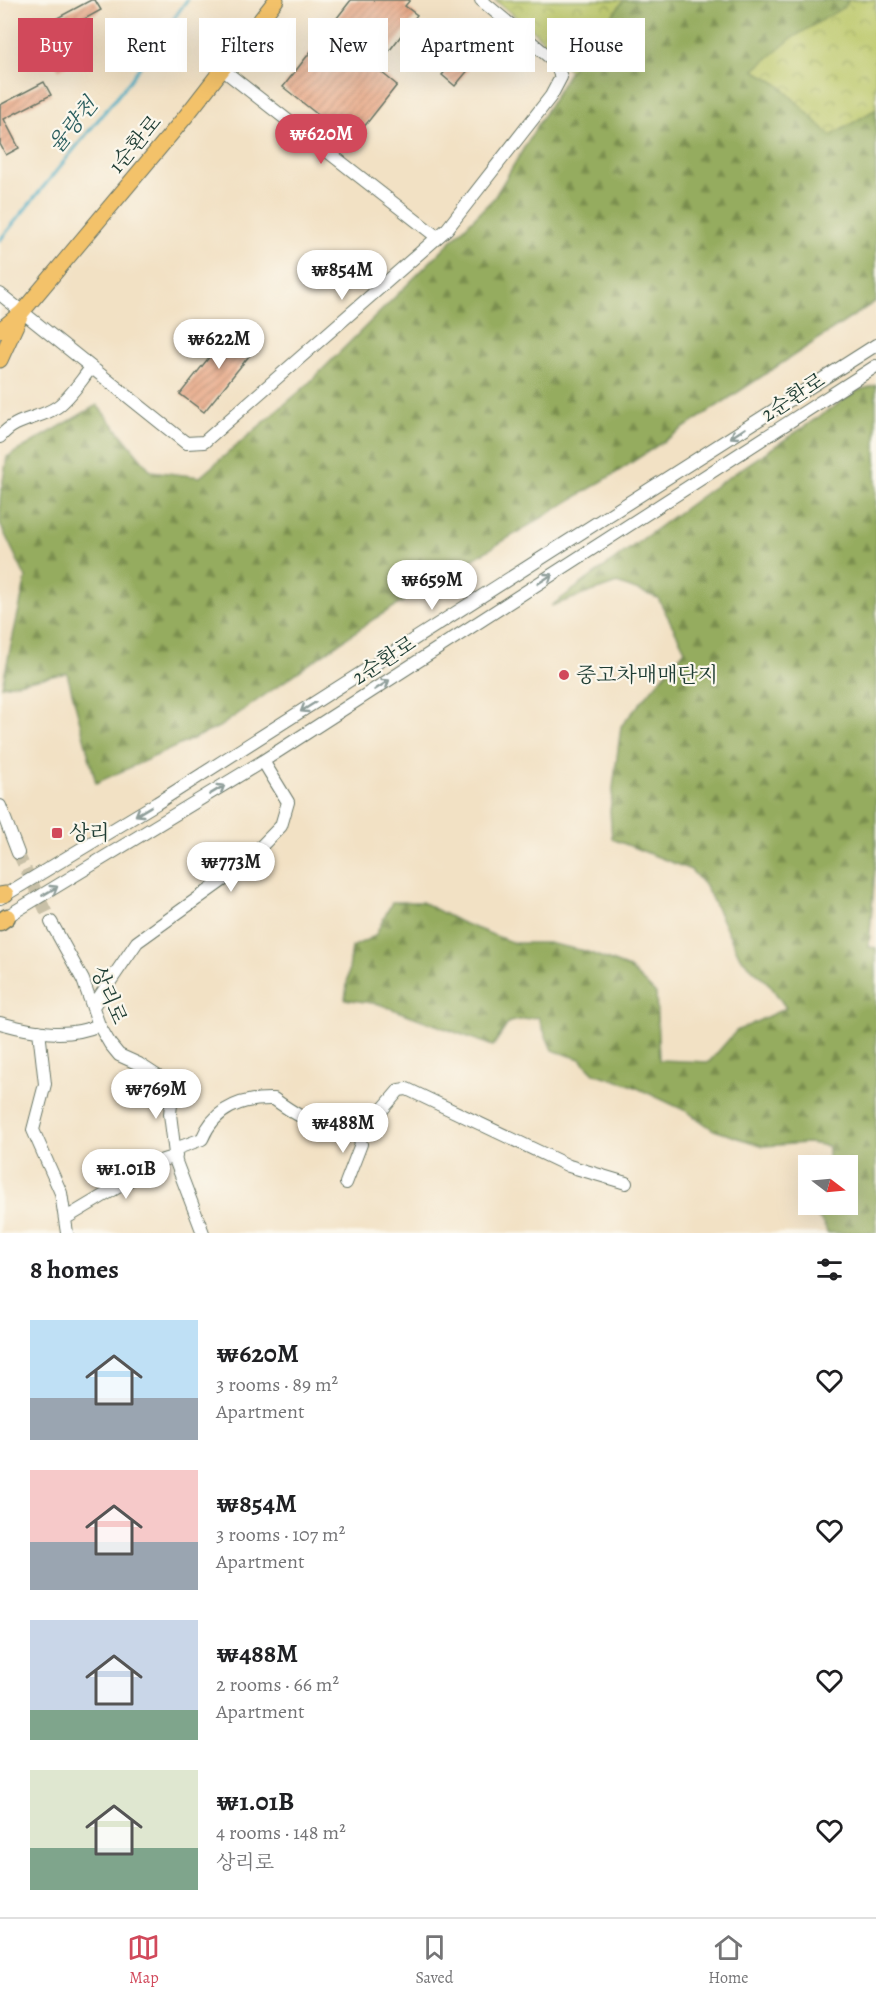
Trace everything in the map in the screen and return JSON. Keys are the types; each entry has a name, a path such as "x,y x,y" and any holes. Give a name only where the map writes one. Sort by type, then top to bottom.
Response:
{"main road":[{"name":"1순환로","path":"262,18 276,0"},
{"name":"1순환로","path":"0,330 22,312 220,72"},
{"name":"1순환로","path":"0,360 22,312"}],"street":[{"path":"0,294 186,443 204,442 447,229 551,96 561,76 559,69 544,51 481,0"},
{"path":"226,72 437,237"},
{"name":"2순환로","path":"2,896 168,797 876,345"},
{"name":"2순환로","path":"2,920 263,761 876,366"},
{"path":"0,437 9,426 24,418 57,407 91,368"},
{"path":"94,1005 137,942 240,868 281,826 288,802 263,761"},
{"path":"0,806 18,853"},
{"name":"상리로","path":"51,922 83,980 94,1005 99,1025 110,1044 119,1054 168,1083 172,1094 170,1114 176,1152 202,1233"},
{"path":"0,1023 39,1031 71,1034 99,1025"},
{"path":"39,1031 45,1084 33,1131 61,1193 67,1233"},
{"path":"66,1218 201,1139 215,1116 224,1109 274,1099 291,1112 328,1129 357,1128 378,1120 382,1110 399,1089 407,1089 569,1166 626,1183"},
{"path":"346,1183 361,1144 357,1128"}],"green space":[{"path":"495,0 624,0 610,18 547,18 547,45 535,32 535,18 518,18"},
{"path":"624,0 849,0 844,7 754,70 778,84 831,135 876,109 876,301 614,474 374,619 219,727 96,783 67,673 2,686 26,578 0,524 0,499 7,457 97,405 151,471 200,477 306,386 494,198 569,72 645,72 645,18 610,18"},
{"path":"849,0 876,0 876,109 831,136 778,84 754,70 792,38 844,7"},
{"path":"876,385 876,856 869,947 876,948 876,1233 827,1233 816,1215 858,1215 858,1155 828,1155 828,1146 808,1143 763,1146 714,1130 686,1111 631,1085 594,1073 580,1059 552,1050 538,1017 509,1022 493,1046 379,1004 345,999 352,947 375,936 392,902 422,902 460,922 514,943 548,943 585,951 629,968 656,994 659,1060 709,1062 736,1031 786,1008 770,985 740,957 706,887 691,870 612,839 610,811 621,726 685,650 658,598 617,583 551,606 711,489 859,390"}],"building":[{"path":"91,0 95,0 101,10 86,18 57,18"},
{"path":"351,0 410,0 405,6 417,15 415,18 400,18 400,37 388,52 388,18 337,18"},
{"path":"308,55 308,72 381,72 397,85 352,142 283,87"},
{"path":"445,72 467,72 455,86 442,75"},
{"path":"44,82 51,95 4,119 19,148 6,155 0,144 0,105"},
{"path":"233,327 257,346 204,412 180,394"}],"waterway":[{"name":"율량천","path":"0,240 129,82 187,0"}],"tunnel":[{"path":"18,853 51,922"}],"place":[{"name":"중고차매매단지","path":"564,675"},
{"name":"상리","path":"57,833"}]}
